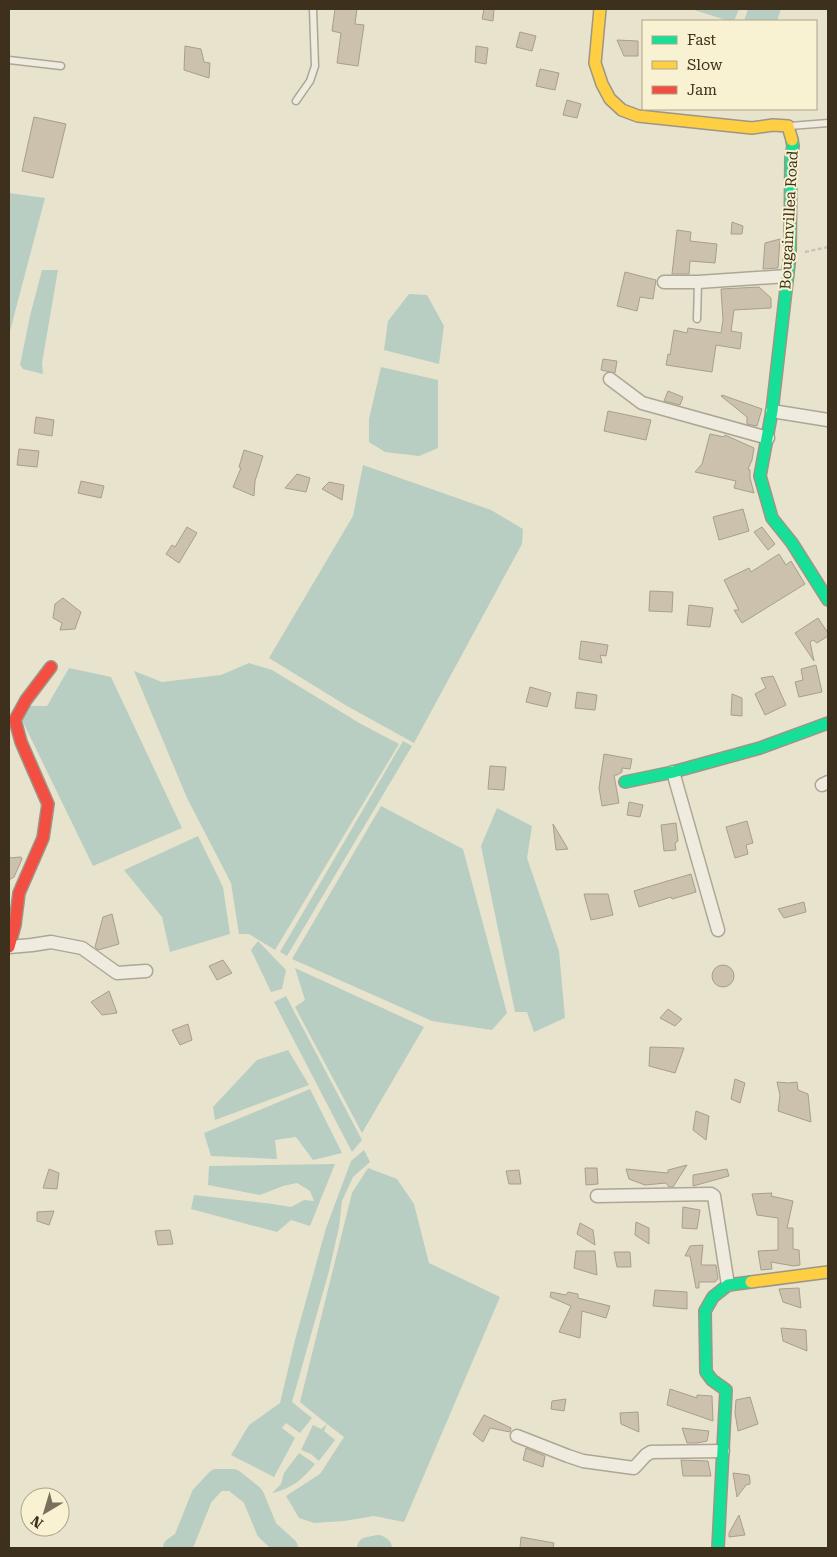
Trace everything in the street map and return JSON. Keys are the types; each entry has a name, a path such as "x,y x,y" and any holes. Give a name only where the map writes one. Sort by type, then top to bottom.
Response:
{"street":[{"path":"600,9 595,63 602,84 610,99 622,110 638,116 752,128 773,125 788,126"},
{"name":"Bougainvillea Road","path":"788,126 793,146 791,158 790,255 772,411 760,476 772,518 792,543 828,600"},
{"path":"664,282 698,282 787,276"},
{"path":"610,378 642,403 768,438"},
{"path":"772,411 828,420"},
{"path":"51,667 26,700 15,720 22,742 48,804 43,838 19,893 15,925 9,947 51,942 82,948 117,973 146,971"},
{"path":"625,782 673,772 760,748 828,723"},
{"path":"673,772 718,930"},
{"path":"597,1196 711,1194 714,1196 728,1285"},
{"path":"718,1548 726,1390 712,1380 706,1372 705,1310 713,1297 728,1285 828,1272"},
{"path":"517,1436 568,1456 634,1468 646,1454 652,1452 722,1451"}],"lane":[{"path":"296,101 310,81 315,66 313,9"},
{"path":"9,60 61,66"},
{"path":"788,126 828,123"},
{"path":"697,319 698,282"}],"path":[{"path":"790,255 828,247"}],"shaded area":[{"path":"691,9 739,9 734,20 726,20"},
{"path":"748,9 781,9 777,20 744,20"},
{"path":"9,193 45,198 9,335"},
{"path":"42,270 58,270 42,363 43,374 23,369 20,365"},
{"path":"409,294 427,295 444,326 439,364 384,350 388,321"},
{"path":"381,367 438,380 438,448 419,456 385,452 369,442 369,419"},
{"path":"363,465 491,510 523,529 522,544 414,743 347,706 269,658 353,516"},
{"path":"249,663 272,670 361,724 399,744 275,950 249,934 239,934 231,883 187,798 134,671 162,682 221,675"},
{"path":"69,668 111,677 182,828 93,866 20,716 27,706 47,706"},
{"path":"403,741 412,746 287,956 280,952"},
{"path":"381,806 463,849 507,1013 492,1030 432,1021 292,959"},
{"path":"497,808 532,826 527,858 559,951 565,1018 534,1032 527,1012 515,1012 481,846"},
{"path":"198,836 223,887 230,934 170,952 162,917 124,870"},
{"path":"258,941 286,970 282,989 271,992 251,950"},
{"path":"295,968 424,1027 362,1133 295,1007 305,1000"},
{"path":"286,996 362,1140 352,1152 274,1002"},
{"path":"288,1050 309,1085 215,1120 213,1107 257,1060"},
{"path":"310,1089 342,1153 313,1160 296,1137 275,1140 277,1159 211,1156 204,1133"},
{"path":"364,1150 370,1162 353,1177 342,1201 339,1227 329,1271 292,1402 312,1418 300,1433 286,1423 282,1428 295,1438 274,1477 231,1455 249,1425 280,1403 295,1340 326,1228 351,1161"},
{"path":"335,1164 310,1226 291,1220 277,1232 191,1209 194,1195 291,1207 304,1200 314,1201 310,1191 297,1183 260,1195 208,1185 209,1166"},
{"path":"368,1168 397,1179 414,1204 429,1263 500,1297 404,1522 374,1516 314,1523 299,1518 286,1496 320,1474 344,1437 300,1402 352,1193"},
{"path":"327,1424 324,1431 335,1440 319,1461 311,1454 301,1450 313,1425 321,1429"},
{"path":"299,1453 315,1464 296,1483 272,1493 281,1484 284,1473"}],"building":[{"path":"335,9 357,9 355,24 364,25 358,66 337,63 341,33 332,31"},
{"path":"484,9 494,9 493,21 482,19"},
{"path":"520,32 536,36 532,51 516,47"},
{"path":"617,40 638,41 638,56 624,56"},
{"path":"185,46 201,49 204,62 210,63 209,78 184,70"},
{"path":"476,46 488,48 486,64 475,62"},
{"path":"540,69 559,73 555,90 536,86"},
{"path":"567,100 581,104 577,118 563,115"},
{"path":"34,117 66,124 53,178 22,171"},
{"path":"732,222 743,226 742,234 731,234"},
{"path":"677,230 691,232 690,241 717,244 715,263 690,261 689,274 672,274"},
{"path":"780,239 778,268 763,269 765,243"},
{"path":"625,272 656,280 653,299 640,297 637,311 617,306"},
{"path":"759,287 771,298 771,308 734,310 731,331 742,333 740,349 716,345 712,372 666,365 668,354 670,355 674,330 687,333 688,328 721,333 723,320 721,289"},
{"path":"603,359 617,361 615,373 601,370"},
{"path":"668,391 683,397 680,405 664,401"},
{"path":"722,395 762,409 757,426 747,424 747,417"},
{"path":"608,411 651,420 646,440 604,431"},
{"path":"36,417 54,420 52,436 34,433"},
{"path":"710,434 724,437 725,435 754,448 748,469 750,470 754,493 734,488 736,481 695,472 702,464"},
{"path":"19,449 39,451 37,467 17,465"},
{"path":"244,450 263,456 255,481 254,496 233,487 241,468 239,467"},
{"path":"297,474 310,478 306,492 285,488"},
{"path":"81,481 104,486 101,498 78,493"},
{"path":"329,482 344,485 342,500 322,489"},
{"path":"743,509 749,531 719,540 713,517"},
{"path":"187,527 197,533 179,563 166,554 172,545 175,547"},
{"path":"762,527 775,544 768,550 754,532"},
{"path":"779,554 786,565 791,561 805,584 742,623 734,610 739,610 724,580 749,568 751,572"},
{"path":"650,591 673,592 672,612 649,611"},
{"path":"63,598 81,612 75,629 60,630 62,623 53,618 55,604"},
{"path":"689,605 713,608 710,627 687,625"},
{"path":"818,618 828,636 817,643 813,640 810,642 814,661 795,633"},
{"path":"581,641 608,645 606,656 600,655 602,663 579,659"},
{"path":"816,665 822,692 799,697 795,682 803,680 801,669"},
{"path":"773,676 786,705 765,715 755,694 766,688 761,678"},
{"path":"530,687 551,693 547,707 526,702"},
{"path":"577,692 597,695 595,710 575,708"},
{"path":"732,694 742,698 742,716 731,715"},
{"path":"604,754 632,759 630,769 622,768 622,772 614,775 619,803 602,806 599,788"},
{"path":"490,766 506,767 504,790 488,789"},
{"path":"629,802 643,805 640,817 627,815"},
{"path":"747,821 753,843 746,845 748,854 735,858 726,827"},
{"path":"676,823 678,841 675,843 676,850 664,851 661,825"},
{"path":"553,824 568,849 556,850"},
{"path":"21,857 22,859 14,877 9,880 9,858"},
{"path":"691,874 696,892 672,899 671,897 639,907 634,891"},
{"path":"584,894 608,894 613,915 591,920"},
{"path":"804,902 806,912 784,918 778,909"},
{"path":"112,914 119,944 98,950 95,947 103,917"},
{"path":"223,960 232,973 217,980 209,966"},
{"path":"719,965 727,965 734,972 734,980 727,987 719,987 712,980 712,972"},
{"path":"109,991 117,1013 102,1015 91,1002"},
{"path":"668,1009 682,1019 675,1026 660,1018"},
{"path":"188,1024 192,1040 180,1045 172,1030"},
{"path":"650,1047 684,1048 675,1073 649,1066"},
{"path":"735,1079 745,1083 740,1103 731,1099"},
{"path":"777,1082 797,1082 798,1090 808,1094 811,1122 778,1111 780,1095"},
{"path":"696,1111 709,1116 706,1140 693,1130"},
{"path":"687,1165 673,1187 669,1187 666,1183 645,1185 629,1179 626,1169 668,1173 668,1170"},
{"path":"585,1168 597,1168 598,1184 586,1185"},
{"path":"49,1169 59,1173 57,1189 43,1188"},
{"path":"727,1169 729,1176 693,1186 693,1175"},
{"path":"519,1170 521,1184 509,1184 506,1171"},
{"path":"772,1193 771,1196 793,1201 787,1228 793,1228 793,1249 799,1250 800,1265 794,1266 771,1262 772,1269 761,1270 758,1251 778,1250 778,1218 757,1215 752,1194"},
{"path":"683,1207 700,1210 697,1229 682,1228"},
{"path":"54,1211 49,1225 37,1221 37,1212"},
{"path":"636,1222 649,1228 649,1244 635,1235"},
{"path":"580,1223 593,1230 595,1245 577,1234"},
{"path":"170,1230 173,1244 158,1245 155,1231"},
{"path":"703,1245 701,1265 716,1265 718,1279 715,1282 699,1282 699,1288 696,1288 690,1256 685,1256 690,1246"},
{"path":"576,1251 595,1251 597,1275 574,1268"},
{"path":"614,1252 630,1252 631,1267 617,1267"},
{"path":"799,1288 801,1308 783,1302 779,1289"},
{"path":"655,1290 687,1292 687,1309 653,1306"},
{"path":"551,1292 566,1295 568,1292 578,1294 578,1298 610,1306 606,1318 582,1311 580,1338 559,1332 571,1306 550,1297"},
{"path":"781,1328 806,1330 807,1351 783,1341"},
{"path":"670,1389 697,1398 697,1395 712,1396 713,1421 667,1405"},
{"path":"750,1397 758,1424 738,1431 735,1413 736,1400"},
{"path":"566,1399 564,1411 551,1409 552,1401"},
{"path":"638,1412 639,1432 621,1424 620,1413"},
{"path":"484,1415 511,1428 510,1432 490,1428 483,1442 473,1434"},
{"path":"682,1428 709,1431 707,1441 687,1443"},
{"path":"526,1448 545,1456 543,1467 523,1460"},
{"path":"681,1460 708,1461 711,1476 683,1476"},
{"path":"733,1473 749,1475 750,1480 750,1484 746,1485 737,1497"},
{"path":"739,1515 745,1535 729,1537 729,1533"},
{"path":"521,1537 554,1543 553,1548 520,1548"}],"waterway":[{"path":"174,1548 184,1541 202,1496 217,1480 233,1480 253,1496 267,1530 287,1548"},
{"path":"368,1548 378,1546 381,1548"}],"traffic: fast":[{"path":"792,140 790,255 772,411 760,476 772,518 792,543 828,600"},
{"path":"625,782 673,772 760,748 828,723"},
{"path":"718,1548 726,1390 712,1380 706,1372 705,1311 713,1297 728,1285 751,1282"}],"traffic: slow":[{"path":"600,9 595,63 602,84 610,99 622,110 638,116 752,128 773,125 788,126 792,140"},
{"path":"751,1282 828,1272"}],"traffic: jam":[{"path":"9,947 15,925 19,893 43,838 48,804 21,742 15,720 26,700 51,667"}]}
